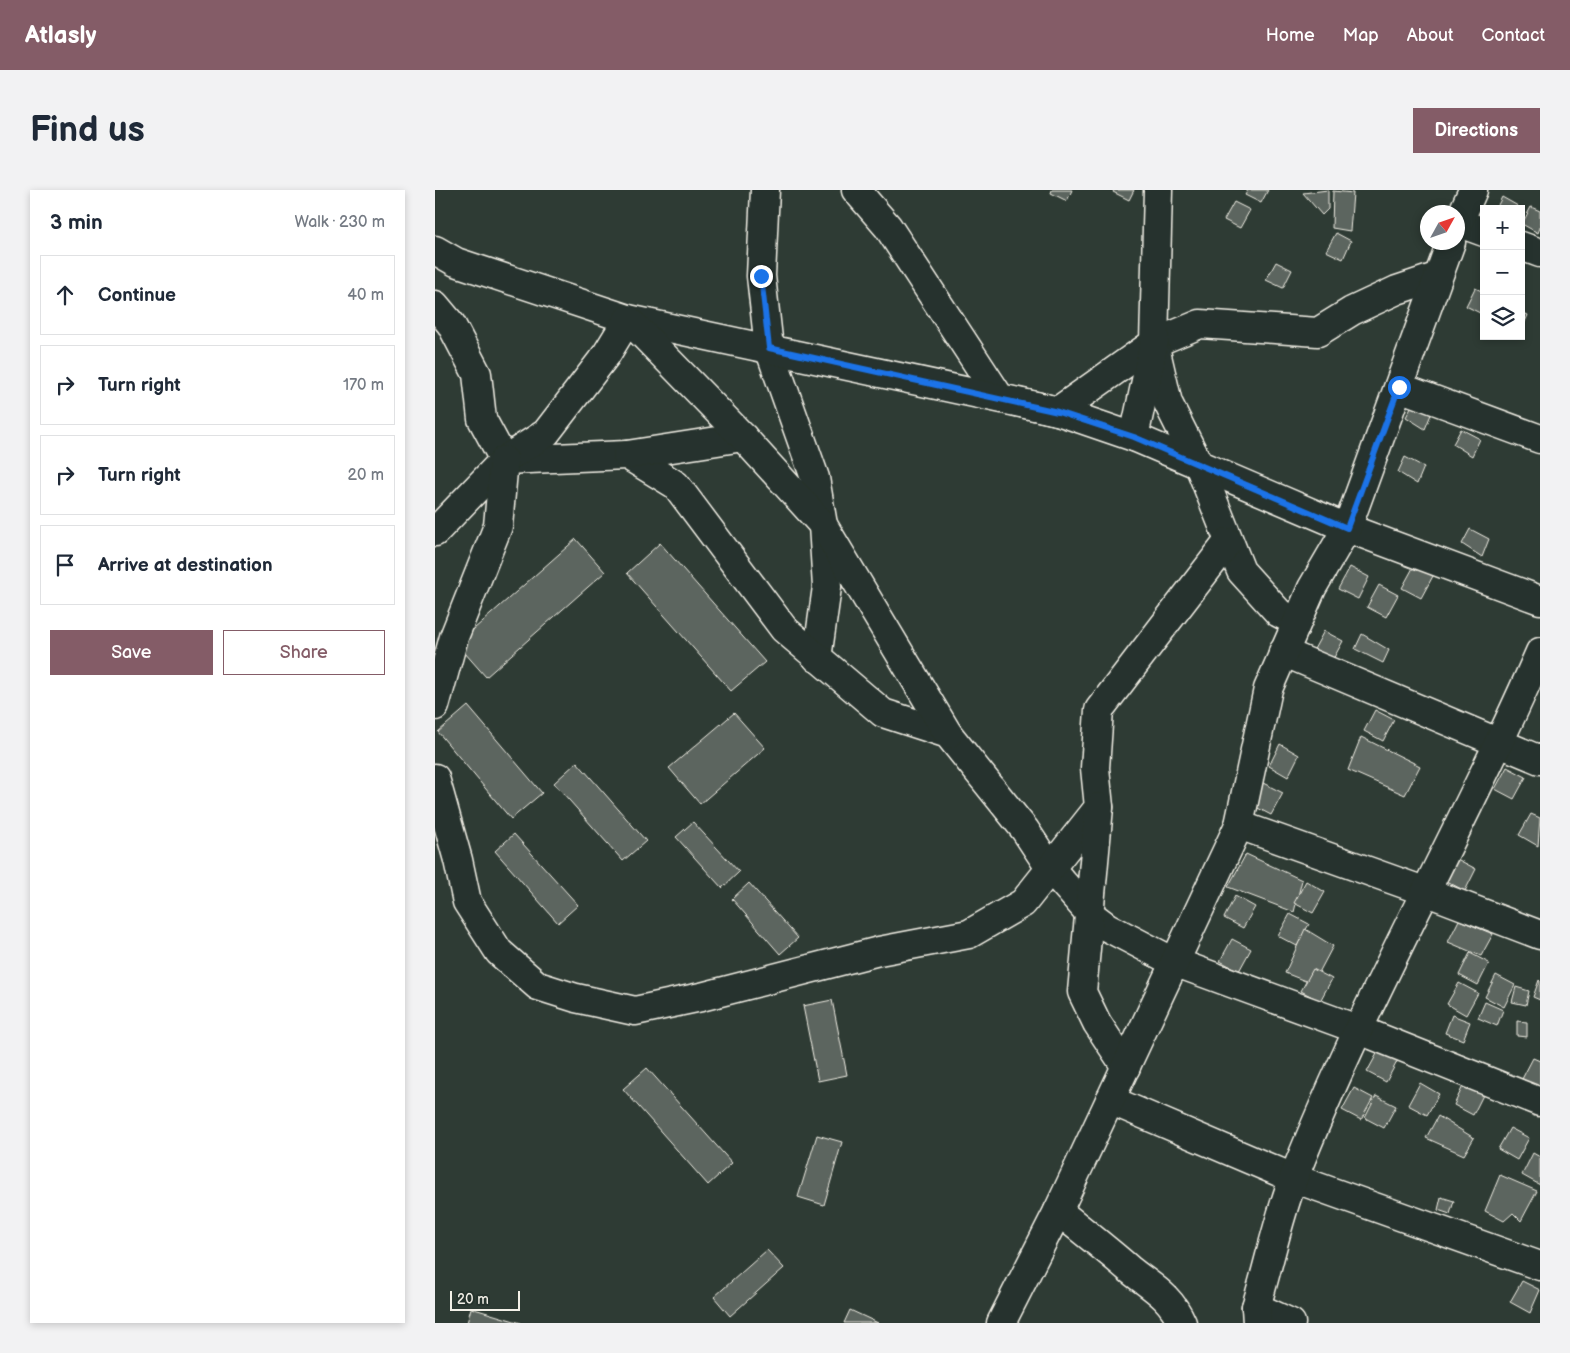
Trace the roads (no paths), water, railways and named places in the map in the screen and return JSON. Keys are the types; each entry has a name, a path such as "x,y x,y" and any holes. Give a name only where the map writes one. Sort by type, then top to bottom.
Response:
{"street":[{"path":"765,190 761,276 769,348 815,478 823,526 827,588 817,658"},
{"path":"856,190 888,227 1001,398 1058,412 1134,437 1347,528 1540,600"},
{"path":"1134,437 1154,343 1158,190"},
{"path":"1465,223 1473,190"},
{"path":"1525,247 1540,253"},
{"path":"435,250 456,262 628,319 1058,412 1154,343 1200,324 1318,332 1361,306 1397,290 1437,277"},
{"path":"1001,1323 1058,1211 1239,826 1268,689 1312,588 1347,528 1437,277 1452,250"},
{"path":"435,305 451,324 477,374 482,418 504,460 498,526 454,637 435,706"},
{"path":"628,319 743,437 823,526 948,734 1025,830 1050,868 1091,915 1107,927 1174,962 1357,1029 1540,1102"},
{"path":"435,532 504,460 546,433 606,355 628,319"},
{"path":"1154,343 1168,403 1199,465 1228,542 1241,570 1279,613 1296,622"},
{"path":"1399,387 1540,438"},
{"path":"504,460 627,455 743,437"},
{"path":"627,455 676,485 784,629 817,658 883,713 948,734"},
{"path":"1126,1067 1097,1023 1082,992 1091,915 1099,807 1095,768 1099,710 1228,542"},
{"path":"1283,652 1540,760"},
{"path":"1291,1323 1256,1315 1293,1178 1357,1029 1500,744 1540,652"},
{"path":"435,778 467,902 499,952 538,986 576,998 635,1011 701,997 879,951 969,934 1023,903 1099,807"},
{"path":"1239,826 1427,892 1540,935"},
{"path":"1110,1100 1293,1178 1540,1266"},
{"path":"1058,1211 1135,1274 1156,1287 1176,1309 1181,1323"}]}
